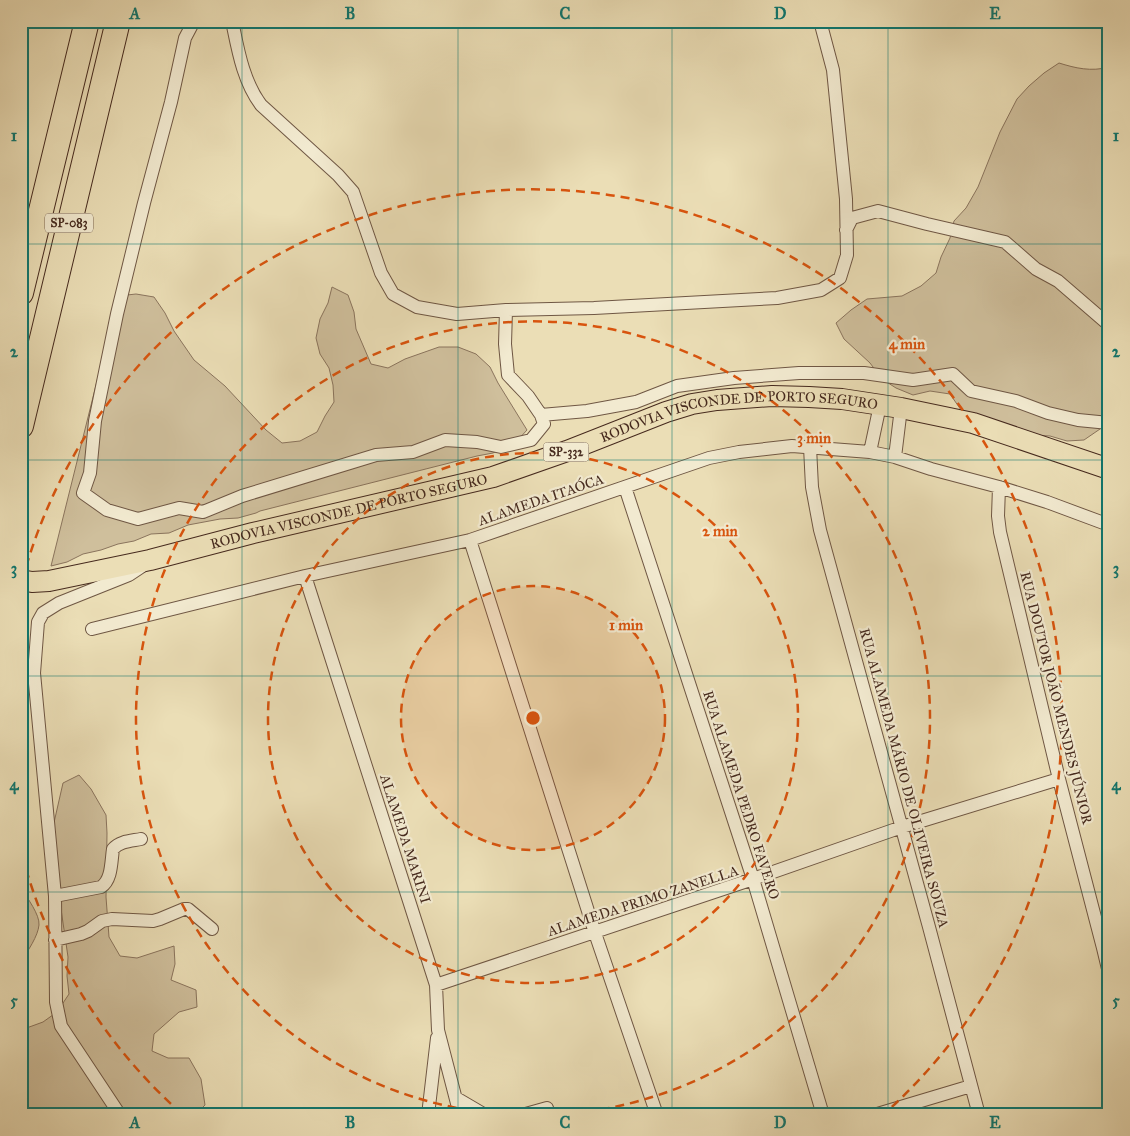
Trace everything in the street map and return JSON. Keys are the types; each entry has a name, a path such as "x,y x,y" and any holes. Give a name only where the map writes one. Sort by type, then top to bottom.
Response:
{"highway":[{"name":"SP-083","path":"21,293 87,21"},
{"name":"SP-083","path":"21,426 118,21"}],"main road":[{"name":"RODOVIA VISCONDE DE PORTO SEGURO","path":"21,580 32,582 49,581 150,560 252,533 493,476 567,452 657,415 692,404 717,400 772,396 809,397 842,399 901,408 973,423 1109,469"}],"street":[{"path":"194,21 185,38 171,102 117,314 95,421 90,473 83,493 107,510 138,519 179,508 204,512 242,496 376,455 413,452 445,440 477,442 501,447 531,440 544,424 541,415 528,396 508,375 505,344 506,310"},
{"path":"232,21 247,80 253,94 261,105 338,175 353,192 381,273 393,294 417,307 457,314 506,310 594,308 777,298 821,290 840,278 847,255 846,199 833,70 820,21"},
{"path":"846,230 852,218 878,211 1005,242 1036,269 1058,281 1109,325"},
{"path":"541,415 595,410 636,402 677,386 734,378 799,373 864,373 913,380 953,374 971,392 1016,401 1048,413 1078,420 1109,423"},
{"path":"870,452 880,405"},
{"path":"894,457 901,408"},
{"name":"ALAMEDA ITAÓCA","path":"92,629 305,576 470,540 709,458 739,452 792,446 870,452 894,457 1047,502 1109,525"},
{"name":"RUA ALAMEDA MÁRIO DE OLIVEIRA SOUZA","path":"810,447 812,487 820,530 902,827 978,1115"},
{"name":"RUA ALAMEDA PEDRO FAVERO","path":"625,487 753,880 823,1115"},
{"name":"RUA DOUTOR JOÃO MENDES JÚNIOR","path":"999,487 998,516 1000,532 1059,779 1106,947 1109,973"},
{"path":"470,540 595,933 657,1115"},
{"path":"120,1115 61,1026 56,1002 55,896 34,673 38,622 43,613 59,603 129,575 150,560"},
{"name":"ALAMEDA MARINI","path":"305,576 436,985 438,1030 460,1115"},
{"name":"ALAMEDA PRIMO ZANELLA","path":"436,985 753,880 902,827 1059,779"},
{"path":"55,896 101,887 106,884 113,849 121,843 141,839"},
{"path":"55,940 81,934 102,921 112,918 153,921 184,909 188,909 212,928"},
{"path":"428,1115 438,1030"},
{"path":"874,1115 971,1086"},
{"path":"456,1098 485,1115"},
{"path":"522,1115 547,1108"}],"shaded area":[{"path":"1059,63 1089,69 1109,67 1109,416 1100,429 1084,440 1067,441 1050,436 1033,435 961,410 950,394 930,391 913,395 896,388 882,379 870,363 844,339 836,323 867,299 902,296 921,286 936,273 950,238 954,221 966,208 978,187 1000,132 1017,99 1044,73"},
{"path":"332,287 348,295 354,312 356,329 371,364 388,368 405,359 439,347 458,347 476,354 490,367 527,430 515,443 493,453 238,518 220,519 188,525 169,533 151,534 134,541 83,554 67,562 51,566 105,349 127,295 136,294 154,297 194,360 225,386 266,430 282,443 300,441 317,432 334,402 329,368 320,354 316,338 320,319 328,303"},
{"path":"79,775 91,789 106,815 106,897 109,937 120,956 137,958 174,946 175,964 171,980 196,990 197,1007 179,1012 154,1034 152,1051 168,1058 189,1058 201,1079 205,1105 195,1115 21,1115 21,1030 43,1022 57,1012 69,994 67,976 68,957 53,827 63,783"},
{"path":"21,889 35,911 39,925 35,939 21,961"}]}
